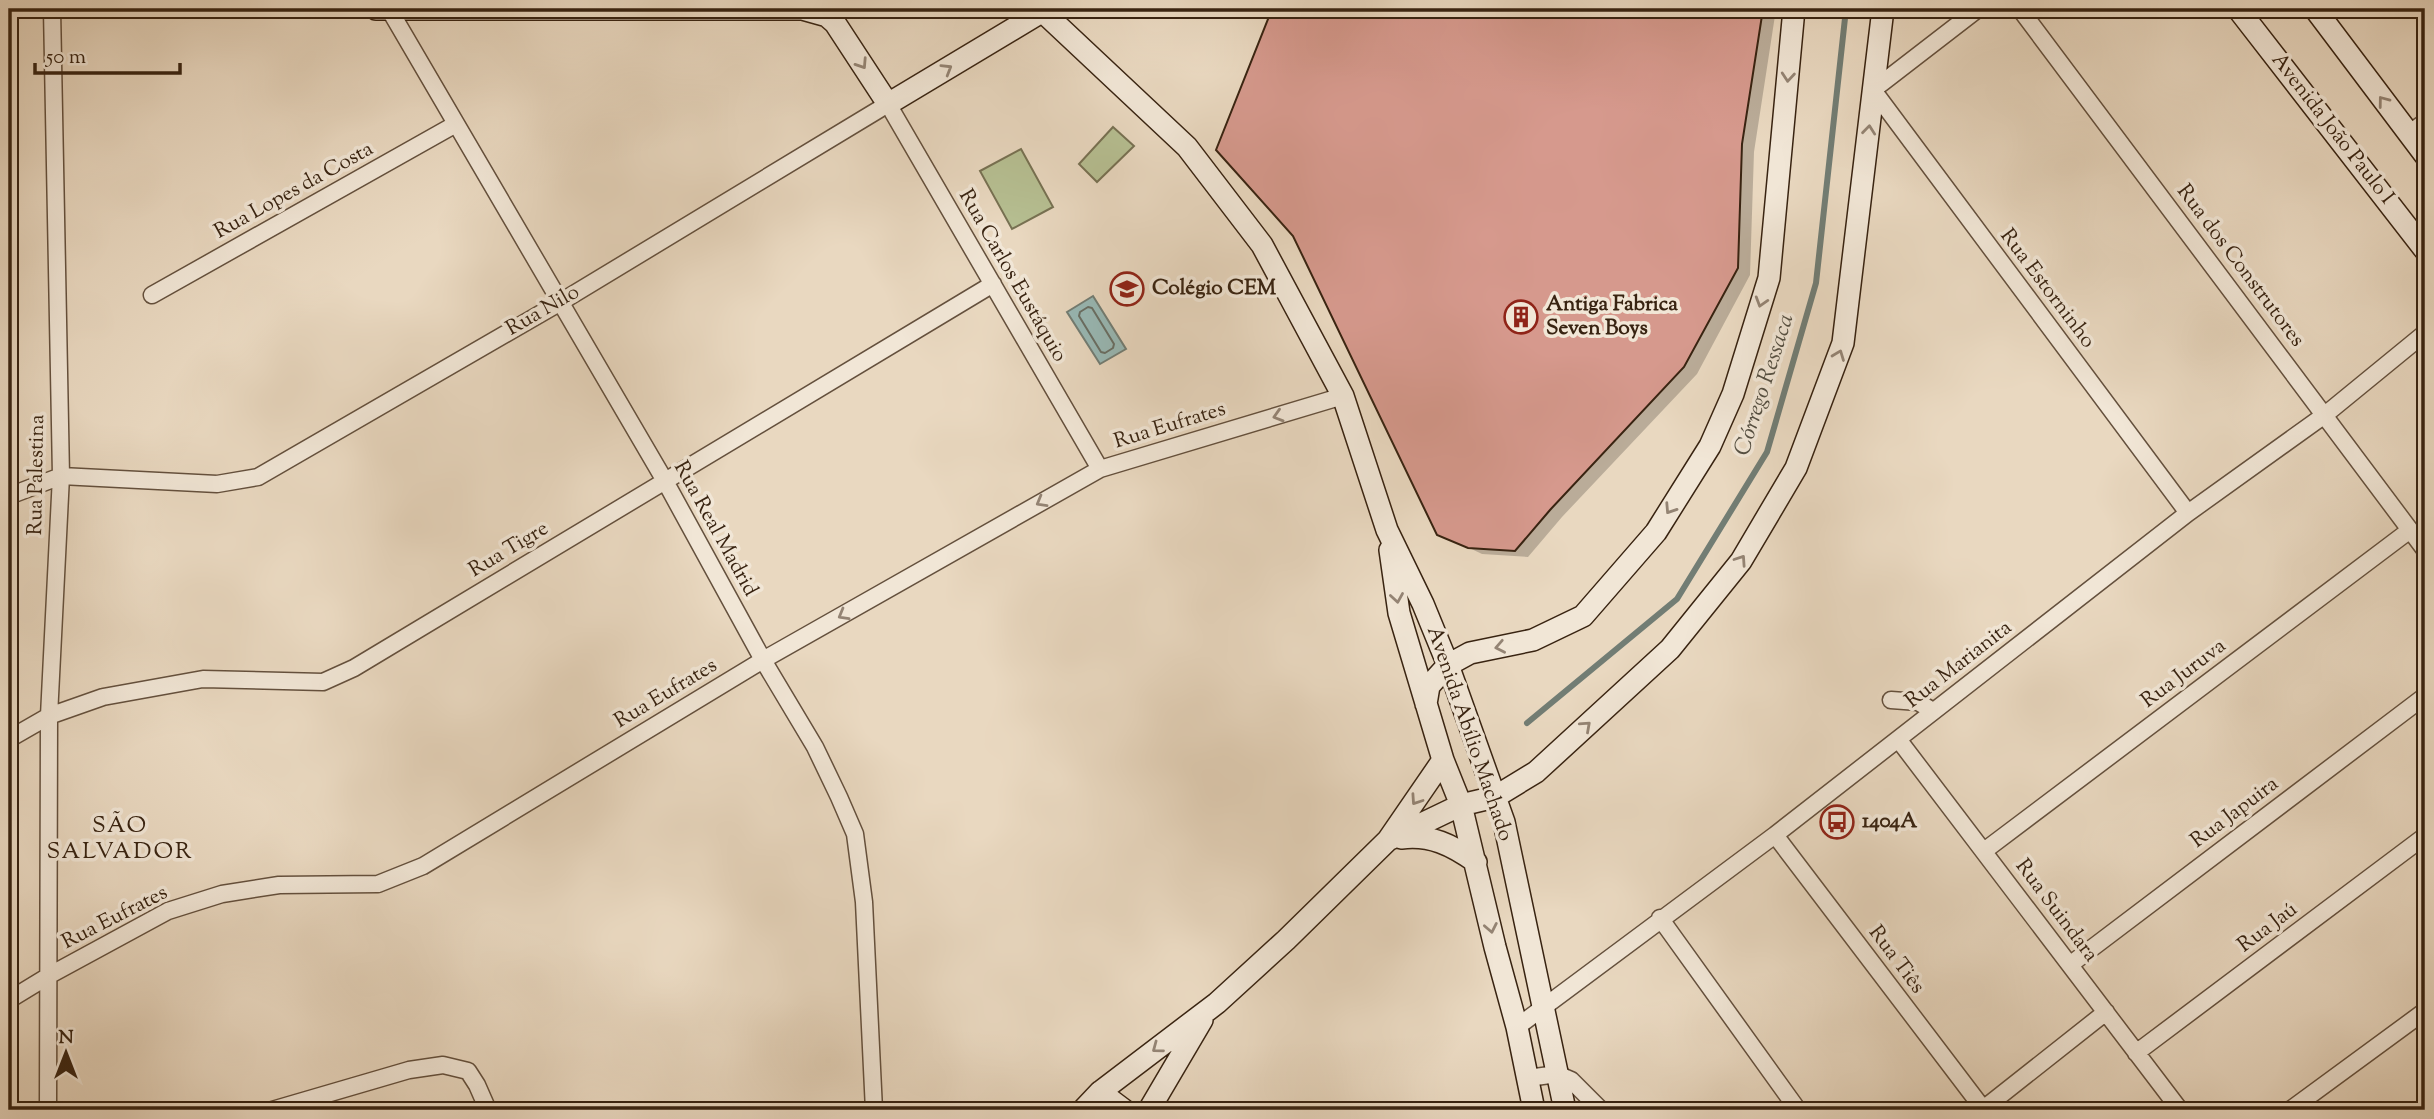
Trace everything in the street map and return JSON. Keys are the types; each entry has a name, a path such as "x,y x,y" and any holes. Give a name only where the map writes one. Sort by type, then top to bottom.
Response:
{"main road":[{"path":"384,9 802,9 827,16 835,23 888,104"},
{"path":"1426,704 1429,686 1448,665 1470,653 1533,640 1583,616 1656,532 1710,446 1733,394 1769,278 1794,9"},
{"path":"1388,840 1461,805 1495,797 1536,772 1670,649 1741,561 1796,468 1843,343 1883,9"},
{"name":"Avenida João Paulo I","path":"2238,9 2425,250"},
{"path":"2315,9 2417,128 2425,155"},
{"name":"Avenida Abílio Machado","path":"1041,10 1187,147 1262,245 1343,396 1387,530 1423,604 1448,665 1504,822 1565,1110"},
{"name":"Rua Nilo","path":"888,104 1041,10"},
{"name":"Avenida Abílio Machado","path":"1387,530 1399,613 1443,760 1461,805 1517,1027 1534,1110"},
{"path":"1083,1110 1100,1092 1211,1007 1286,940 1388,840 1443,760"},
{"path":"1504,822 1536,772"},
{"path":"1388,840 1427,837 1442,842 1476,862"},
{"path":"1149,1110 1211,1007"},
{"path":"1100,1092 1124,1110"}],"street":[{"name":"Rua Palestina","path":"48,1110 49,716 61,476 52,9"},
{"name":"Rua Real Madrid","path":"384,9 456,124 665,481 763,660 815,747 855,834 864,902 874,1110"},
{"path":"1873,90 1978,9"},
{"name":"Rua dos Construtores","path":"2020,9 2326,414 2425,550"},
{"name":"Rua Estorninho","path":"1873,90 2188,513"},
{"name":"Rua Nilo","path":"9,496 61,476 217,484 258,477 559,303 888,104"},
{"name":"Rua Carlos Eustáquio","path":"888,104 1100,469"},
{"name":"Rua Lopes da Costa","path":"152,295 456,124"},
{"name":"Rua Tigre","path":"9,739 49,716 103,697 203,679 323,682 354,668 993,284"},
{"name":"Rua Marianita","path":"1517,1027 1775,835 2188,513 2326,414 2425,332"},
{"name":"Rua Eufrates","path":"9,1000 168,911 222,894 279,885 377,884 423,866 763,660 1100,469 1343,396"},
{"name":"Rua Juruva","path":"1984,851 2410,530"},
{"name":"Rua Japuira","path":"2071,964 2425,696"},
{"path":"1891,699 1918,702 1933,711"},
{"name":"Rua Suindara","path":"1898,739 2180,1110"},
{"name":"Rua Tiês","path":"1775,835 1983,1110"},
{"name":"Rua Jaú","path":"2136,1053 2425,836"},
{"path":"1660,918 1798,1110"},
{"path":"2290,1110 2425,1011"},
{"path":"1983,1110 2106,1012"},
{"path":"272,1110 409,1070 443,1065 468,1071 488,1110"},
{"path":"1528,1078 1557,1074 1572,1080 1601,1110"}],"green space":[{"path":"1113,127 1134,146 1097,182 1079,164"},
{"path":"1021,149 1053,207 1012,229 980,171"}],"water":[{"path":"1093,296 1126,349 1100,364 1067,312"}],"building":[{"name":"Antiga Fabrica Seven Boys","path":"1272,9 1763,9 1742,144 1738,268 1684,367 1515,551 1468,548 1437,535 1293,236 1216,150"}],"waterway":[{"name":"Córrego Ressaca","path":"1527,723 1677,599 1767,452 1816,283 1846,9"}],"place":[{"name":"Colégio CEM","path":"1127,289"},
{"name":"Antiga Fabrica Seven Boys","path":"1521,317"},
{"name":"1404A","path":"1837,822"}],"district":[{"name":"SÃO SALVADOR","path":"120,839"}]}
